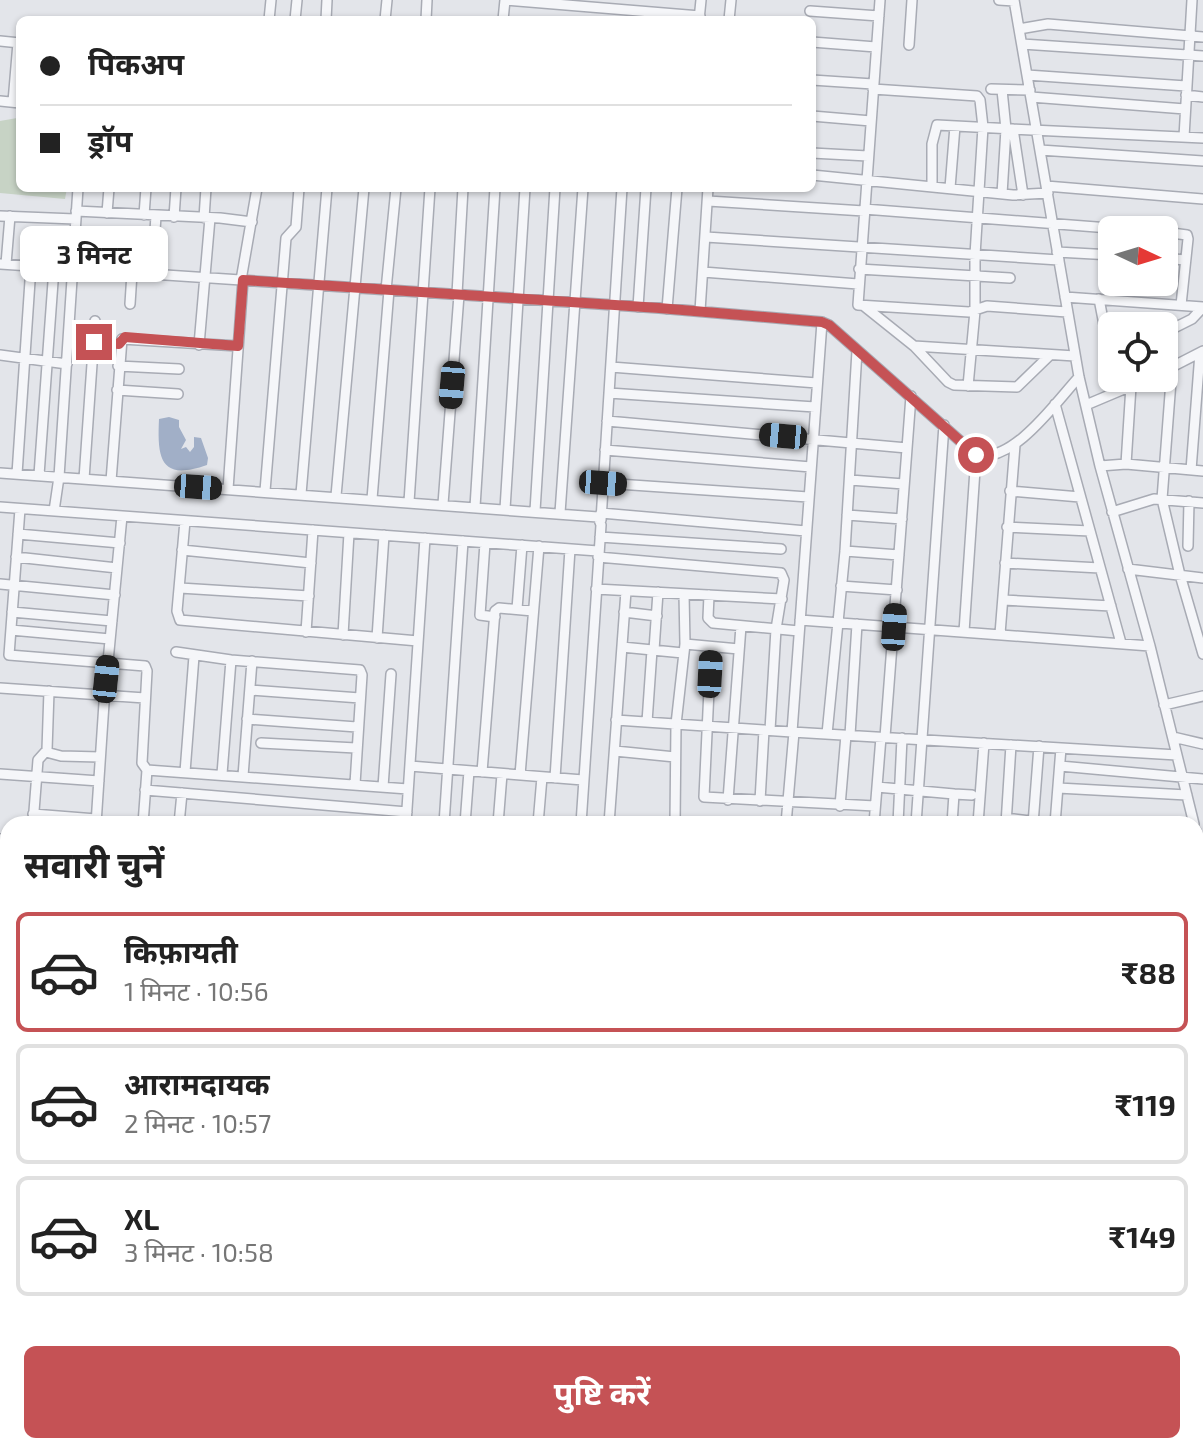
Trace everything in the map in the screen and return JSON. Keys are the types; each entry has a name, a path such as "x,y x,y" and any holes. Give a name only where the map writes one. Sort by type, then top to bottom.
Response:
{"street":[{"path":"506,0 678,16"},
{"path":"880,0 858,305 975,311 987,306 1067,312"},
{"path":"909,45 912,0"},
{"path":"999,0 1014,1 1079,377 1192,816"},
{"path":"1184,137 1192,0"},
{"path":"810,11 879,16"},
{"path":"1019,29 1048,24 1203,37"},
{"path":"816,42 876,47"},
{"path":"1022,44 1203,56"},
{"path":"1027,75 1186,91 1203,97"},
{"path":"816,80 977,96 980,100 983,127 975,255 975,311 968,386"},
{"path":"991,89 1185,109"},
{"path":"1002,90 1023,195"},
{"path":"0,101 16,102"},
{"path":"816,116 871,121"},
{"path":"932,187 934,128 940,125 1203,138"},
{"path":"950,188 955,126"},
{"path":"1002,194 1009,129"},
{"path":"1040,150 1203,161"},
{"path":"816,153 868,156"},
{"path":"816,175 1002,194 1023,195 1047,190 1203,199"},
{"path":"54,511 75,269 78,192"},
{"path":"107,213 109,192"},
{"path":"144,215 146,192"},
{"path":"174,217 176,192"},
{"path":"199,345 206,192"},
{"path":"228,489 242,280 256,192"},
{"path":"265,491 286,238 296,227 299,192"},
{"path":"301,494 327,192"},
{"path":"336,496 364,192"},
{"path":"372,499 396,192"},
{"path":"409,502 430,192"},
{"path":"443,504 463,192"},
{"path":"475,507 495,192"},
{"path":"505,509 525,192"},
{"path":"535,511 555,192"},
{"path":"560,513 583,192"},
{"path":"581,816 622,192"},
{"path":"638,307 646,192"},
{"path":"667,309 677,192"},
{"path":"700,311 708,192"},
{"path":"708,201 1098,227"},
{"path":"252,222 107,213 5,216 3,264 575,302 822,322 976,455 987,458 998,456 1015,445 1079,377"},
{"path":"152,274 156,216"},
{"path":"1178,234 1187,235 1181,305"},
{"path":"706,237 975,255 1098,255"},
{"path":"1178,259 1185,260"},
{"path":"17,474 31,266"},
{"path":"39,475 54,268"},
{"path":"859,269 1010,278"},
{"path":"703,272 858,284"},
{"path":"130,304 132,273"},
{"path":"1065,297 1203,307 1192,319 1178,326"},
{"path":"1099,299 1102,312"},
{"path":"864,306 914,346 948,382 968,386 1017,387 1050,355"},
{"path":"84,479 95,321"},
{"path":"787,816 822,322"},
{"path":"111,481 119,344 125,337 238,346"},
{"path":"94,342 119,344"},
{"path":"914,346 1075,356"},
{"path":"827,734 845,551 857,351"},
{"path":"1178,365 1201,352"},
{"path":"1191,470 1201,352"},
{"path":"0,355 67,364"},
{"path":"118,366 179,369"},
{"path":"611,367 817,383"},
{"path":"117,390 178,394"},
{"path":"1086,405 1117,392"},
{"path":"1126,464 1131,392"},
{"path":"1167,392 1162,499 1203,654"},
{"path":"609,393 815,407"},
{"path":"874,816 894,627 911,396"},
{"path":"1055,404 1121,643"},
{"path":"607,421 907,448"},
{"path":"916,816 944,425"},
{"path":"1000,634 1015,445"},
{"path":"605,450 811,467"},
{"path":"964,632 976,455"},
{"path":"1100,466 1126,464 1203,471"},
{"path":"0,473 806,531"},
{"path":"850,480 904,484"},
{"path":"603,483 808,497"},
{"path":"1010,491 1080,497"},
{"path":"1112,512 1162,499 1203,503"},
{"path":"1188,546 1189,501"},
{"path":"0,507 539,546 781,573 784,580 776,629 760,801"},
{"path":"20,509 8,651 12,656 145,666 142,763 147,770 143,816"},
{"path":"847,515 902,519"},
{"path":"96,816 122,516"},
{"path":"185,521 178,617 184,622 418,641"},
{"path":"1007,527 1090,531"},
{"path":"306,632 313,530"},
{"path":"343,635 349,533"},
{"path":"18,534 120,543"},
{"path":"377,638 384,535"},
{"path":"600,537 781,549"},
{"path":"407,816 425,538"},
{"path":"445,816 463,541"},
{"path":"485,543 480,615 495,617"},
{"path":"517,609 522,545"},
{"path":"520,775 539,546"},
{"path":"555,778 570,549"},
{"path":"182,550 311,563"},
{"path":"845,551 899,555"},
{"path":"16,557 117,568"},
{"path":"1005,563 1100,568"},
{"path":"1128,569 1203,578"},
{"path":"0,584 115,595"},
{"path":"841,586 897,590"},
{"path":"180,588 309,596"},
{"path":"596,589 782,599"},
{"path":"611,816 626,591"},
{"path":"647,722 658,592"},
{"path":"675,816 676,724 684,649 684,594"},
{"path":"709,595 709,621 799,631"},
{"path":"1003,600 1111,606"},
{"path":"482,772 495,611 499,608 533,611"},
{"path":"12,612 112,621"},
{"path":"624,612 657,616"},
{"path":"800,620 1150,646"},
{"path":"840,806 857,624"},
{"path":"728,800 741,626"},
{"path":"11,630 110,639"},
{"path":"622,647 653,650 739,649"},
{"path":"711,647 703,796 708,799 875,806"},
{"path":"176,652 231,660 356,668 362,675 355,784"},
{"path":"185,772 194,656"},
{"path":"222,774 231,660"},
{"path":"243,776 252,661"},
{"path":"383,787 391,674"},
{"path":"0,688 145,698"},
{"path":"250,690 360,698"},
{"path":"46,752 49,691"},
{"path":"1164,705 1203,696"},
{"path":"247,719 357,727"},
{"path":"616,720 1177,755"},
{"path":"1173,737 1203,744"},
{"path":"898,816 902,738"},
{"path":"261,743 356,748"},
{"path":"979,816 984,743"},
{"path":"1006,816 1011,745"},
{"path":"1033,816 1039,746"},
{"path":"1056,816 1061,748"},
{"path":"615,751 675,757"},
{"path":"33,816 38,757 46,752 61,756 100,757"},
{"path":"410,766 583,780"},
{"path":"1060,766 1203,779"},
{"path":"147,770 408,789"},
{"path":"466,816 469,771"},
{"path":"0,774 99,781"},
{"path":"499,816 502,774"},
{"path":"539,816 542,777"},
{"path":"877,787 972,795"},
{"path":"1058,788 1188,798 1203,802"},
{"path":"145,790 407,812"},
{"path":"180,816 182,793"},
{"path":"953,816 954,794"}],"green space":[{"path":"16,118 16,192 66,192 65,199 0,193 0,121"}],"water":[{"path":"169,417 179,420 186,440 181,449 186,447 190,452 194,447 194,437 201,438 208,458 207,465 180,470 165,463 159,446 159,419"}],"route":[{"path":"94,342 119,344 125,337 238,346 243,280 822,322 916,400 976,455"}]}
